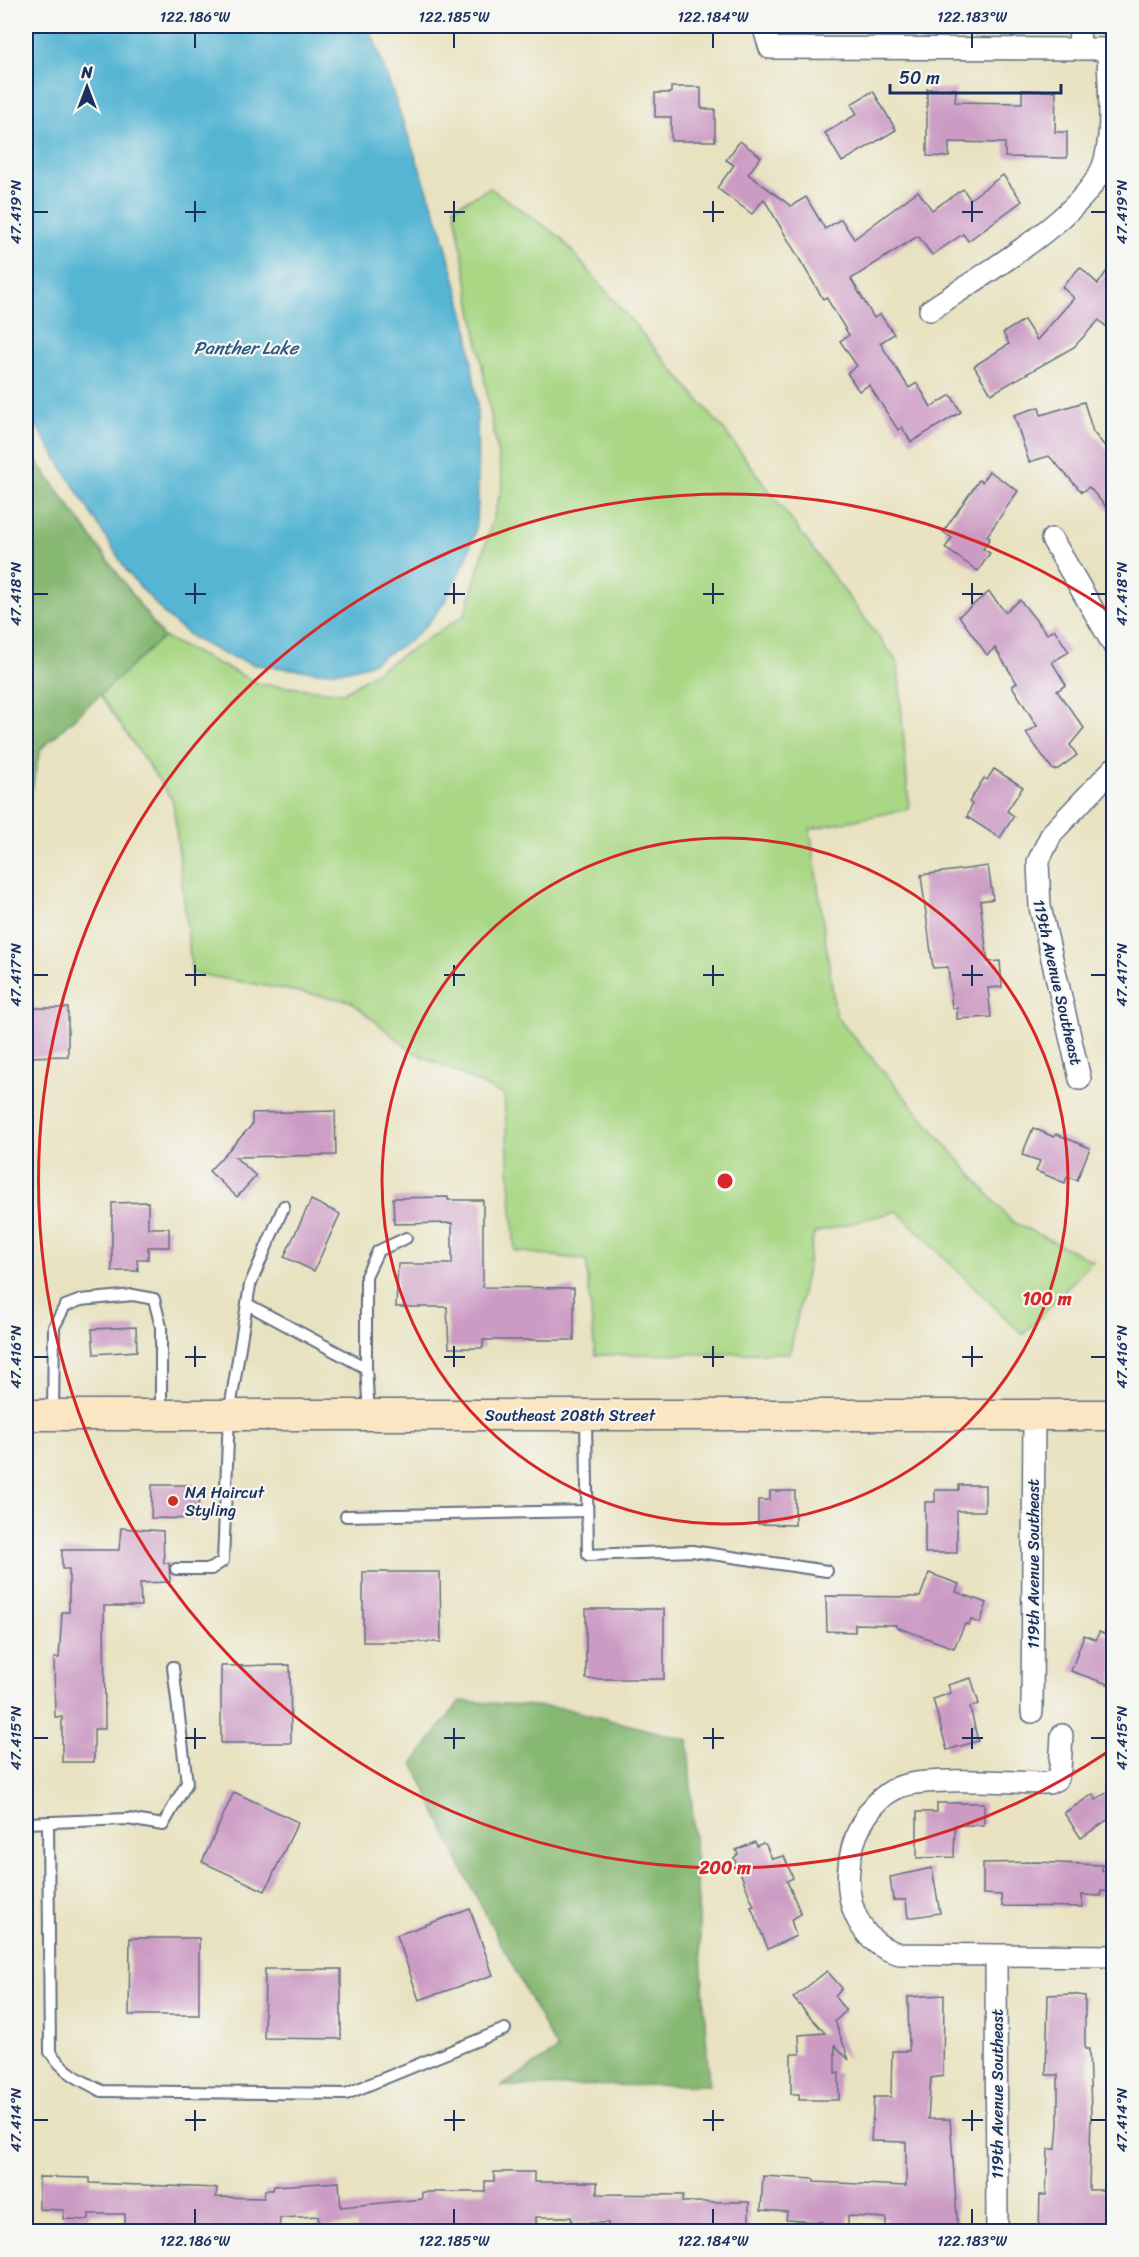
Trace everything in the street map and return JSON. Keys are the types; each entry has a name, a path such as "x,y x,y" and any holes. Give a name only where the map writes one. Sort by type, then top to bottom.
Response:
{"main road":[{"name":"Southeast 208th Street","path":"39,1415 1113,1416"}],"street":[{"path":"763,26 770,48 1111,49 1108,134 1104,160 1095,180 1065,216 930,310"},
{"path":"1079,26 1080,49"},
{"path":"1052,539 1113,646"},
{"name":"119th Avenue Southeast","path":"1080,1079 1040,907 1037,874 1044,847 1052,833 1113,768"},
{"name":"119th Avenue Southeast","path":"1032,1713 1034,1415"},
{"path":"1062,1735 1060,1770 1057,1779 1049,1783 921,1782 893,1790 874,1804 861,1822 852,1850 850,1894 857,1921 873,1942 885,1951 912,1955 1113,1956"},
{"name":"119th Avenue Southeast","path":"996,1956 997,2232"}],"lane":[{"path":"176,1569 211,1569 223,1561 230,1415 250,1285 284,1206"},
{"path":"369,1415 366,1368 366,1276 378,1251 406,1238"},
{"path":"39,1415 54,1327 65,1306 81,1300 133,1295 154,1299 161,1328 161,1415"},
{"path":"247,1304 366,1368"},
{"path":"586,1415 588,1555 692,1551 827,1571"},
{"path":"346,1516 588,1511"},
{"path":"26,1823 128,1819 163,1825 187,1784 173,1667"},
{"path":"48,1822 50,2052 72,2077 102,2091 346,2094 505,2029"}],"green space":[{"path":"490,188 560,237 724,430 898,663 909,809 810,829 836,1016 1011,1221 1093,1261 1023,1335 897,1211 814,1233 790,1353 595,1355 586,1260 515,1251 504,1095 412,1051 350,1001 192,973 173,801 100,695 163,637 260,684 343,693 465,615 503,484 454,207"},
{"path":"26,446 163,637 40,750 26,818"},
{"path":"460,1701 563,1708 688,1740 709,2085 502,2086 557,2050 463,1871 413,1763"}],"water":[{"name":"Panther Lake","path":"26,26 369,26 442,231 467,325 477,404 478,504 475,532 466,560 444,603 410,641 368,665 344,671 318,672 255,665 223,654 193,638 167,617 128,573 26,409"}],"building":[{"path":"671,87 701,87 701,107 715,109 715,141 671,141 671,117 655,117 655,93 671,93"},
{"path":"927,89 956,89 955,102 1022,103 1022,90 1056,91 1055,132 1067,132 1067,158 1005,157 1005,143 949,142 949,157 927,156"},
{"path":"873,91 896,130 842,162 825,133 857,114 851,104"},
{"path":"740,141 761,157 748,174 791,206 806,197 825,229 841,219 854,239 918,191 932,210 963,189 970,199 1003,175 1022,201 968,241 963,234 932,255 918,236 851,279 874,318 880,314 894,334 880,343 909,388 917,383 931,407 951,395 961,412 911,442 902,427 898,430 869,385 859,391 847,373 857,366 840,341 849,335 826,297 823,299 764,199 752,214 717,188 734,165 726,160"},
{"path":"1113,262 1113,333 1099,320 1074,347 991,394 974,366 1009,344 1003,333 1024,320 1037,340 1074,298 1062,287 1080,267 1098,284"},
{"path":"1084,402 1093,432 1113,456 1113,515 1089,487 1082,492 1049,456 1029,462 1014,415 1039,407 1041,415"},
{"path":"989,471 1018,491 987,536 990,538 983,549 990,553 978,571 945,548 952,538 943,532 979,480 982,482"},
{"path":"989,592 1005,612 1020,600 1047,634 1054,629 1069,652 1052,662 1066,685 1057,691 1084,728 1070,745 1077,755 1058,769 1053,770 1026,733 1037,726 1012,686 1017,683 995,648 987,655 959,616"},
{"path":"994,769 1023,787 1007,811 1014,816 1000,838 967,817 972,804 969,802 984,778 987,780"},
{"path":"988,866 993,899 980,901 988,962 1000,961 1002,987 988,988 991,1017 957,1019 957,1008 952,1008 948,967 933,968 921,875"},
{"path":"26,1008 68,1008 68,1056 26,1057"},
{"path":"335,1111 336,1155 235,1157 256,1176 237,1197 209,1171 252,1125 252,1113"},
{"path":"1033,1128 1054,1137 1056,1134 1090,1148 1077,1180 1067,1177 1065,1183 1036,1171 1040,1161 1022,1155"},
{"path":"448,1197 448,1200 483,1200 483,1287 574,1288 574,1340 483,1340 483,1348 449,1348 447,1307 396,1307 398,1264 452,1264 452,1223 394,1224 393,1198"},
{"path":"311,1200 340,1214 314,1271 284,1257"},
{"path":"148,1202 148,1228 169,1228 169,1247 148,1247 148,1259 137,1259 138,1271 112,1271 112,1203"},
{"path":"136,1327 137,1351 94,1354 92,1329"},
{"path":"152,1485 191,1485 191,1493 199,1493 198,1519 151,1518"},
{"path":"959,1485 985,1485 985,1511 957,1511 957,1553 925,1553 925,1502 935,1502 935,1490 959,1490"},
{"path":"770,1491 795,1491 795,1525 758,1524 758,1500 770,1500"},
{"path":"121,1528 163,1531 164,1563 169,1563 170,1582 140,1583 141,1606 104,1606 105,1729 94,1729 94,1762 62,1762 62,1717 55,1717 54,1658 59,1658 62,1612 69,1612 69,1569 62,1569 62,1550 119,1550"},
{"path":"363,1572 440,1572 441,1642 363,1642"},
{"path":"929,1573 959,1584 956,1592 987,1603 980,1623 971,1620 969,1625 965,1624 954,1648 896,1627 896,1625 855,1624 855,1632 827,1631 826,1596 920,1597"},
{"path":"586,1609 664,1609 664,1679 586,1679"},
{"path":"1099,1632 1113,1637 1113,1686 1071,1671 1084,1635 1096,1640"},
{"path":"290,1665 291,1743 221,1743 221,1666"},
{"path":"971,1678 979,1704 970,1707 978,1741 947,1750 933,1699 951,1693 948,1685"},
{"path":"1113,1788 1113,1816 1081,1838 1064,1813 1093,1794 1096,1800"},
{"path":"234,1792 298,1822 265,1891 202,1862"},
{"path":"937,1803 984,1803 984,1825 955,1825 954,1857 917,1858 917,1812 937,1812"},
{"path":"755,1842 757,1846 763,1843 766,1845 772,1859 784,1856 793,1878 787,1881 801,1914 791,1920 796,1936 768,1949 751,1907 754,1906 734,1858 738,1854 736,1850"},
{"path":"1036,1862 1102,1865 1102,1871 1113,1871 1113,1892 1101,1891 1101,1896 1082,1895 1082,1907 1002,1906 1001,1895 983,1894 983,1863"},
{"path":"932,1868 940,1913 908,1918 906,1900 893,1900 890,1877"},
{"path":"470,1909 493,1975 419,2000 397,1935"},
{"path":"130,1938 199,1938 199,2015 129,2015"},
{"path":"265,1969 341,1969 341,2039 264,2038"},
{"path":"827,1971 842,1988 835,1997 846,2011 835,2021 849,2060 835,2045 835,2073 839,2073 839,2100 799,2100 799,2094 791,2094 791,2054 800,2054 799,2035 825,2033 793,1998"},
{"path":"944,1995 943,2076 931,2078 928,2119 950,2119 958,2231 886,2232 886,2218 848,2216 848,2227 822,2225 822,2222 786,2220 787,2212 761,2210 763,2176 814,2179 814,2182 906,2186 906,2142 871,2141 874,2097 891,2097 892,2051 909,2051 908,1997"},
{"path":"1048,1995 1085,1996 1085,2049 1089,2049 1091,2113 1089,2190 1109,2190 1109,2231 1039,2230 1040,2195 1046,2195 1048,2149 1056,2149 1058,2124 1058,2075 1046,2075"},
{"path":"494,2172 534,2172 534,2182 597,2182 597,2194 683,2195 682,2202 749,2202 749,2232 610,2232 608,2223 572,2223 571,2217 536,2217 536,2227 474,2227 474,2232 446,2232 447,2227 405,2226 405,2232 357,2232 356,2224 319,2227 318,2216 280,2218 279,2232 155,2227 155,2230 125,2230 125,2214 89,2214 89,2220 64,2219 64,2210 39,2209 39,2177 90,2178 90,2183 217,2188 216,2197 264,2198 265,2190 273,2190 274,2186 339,2182 341,2207 422,2199 422,2192 485,2192 485,2181 494,2181"}],"place":[{"name":"NA Haircut Styling","path":"173,1501"}]}
